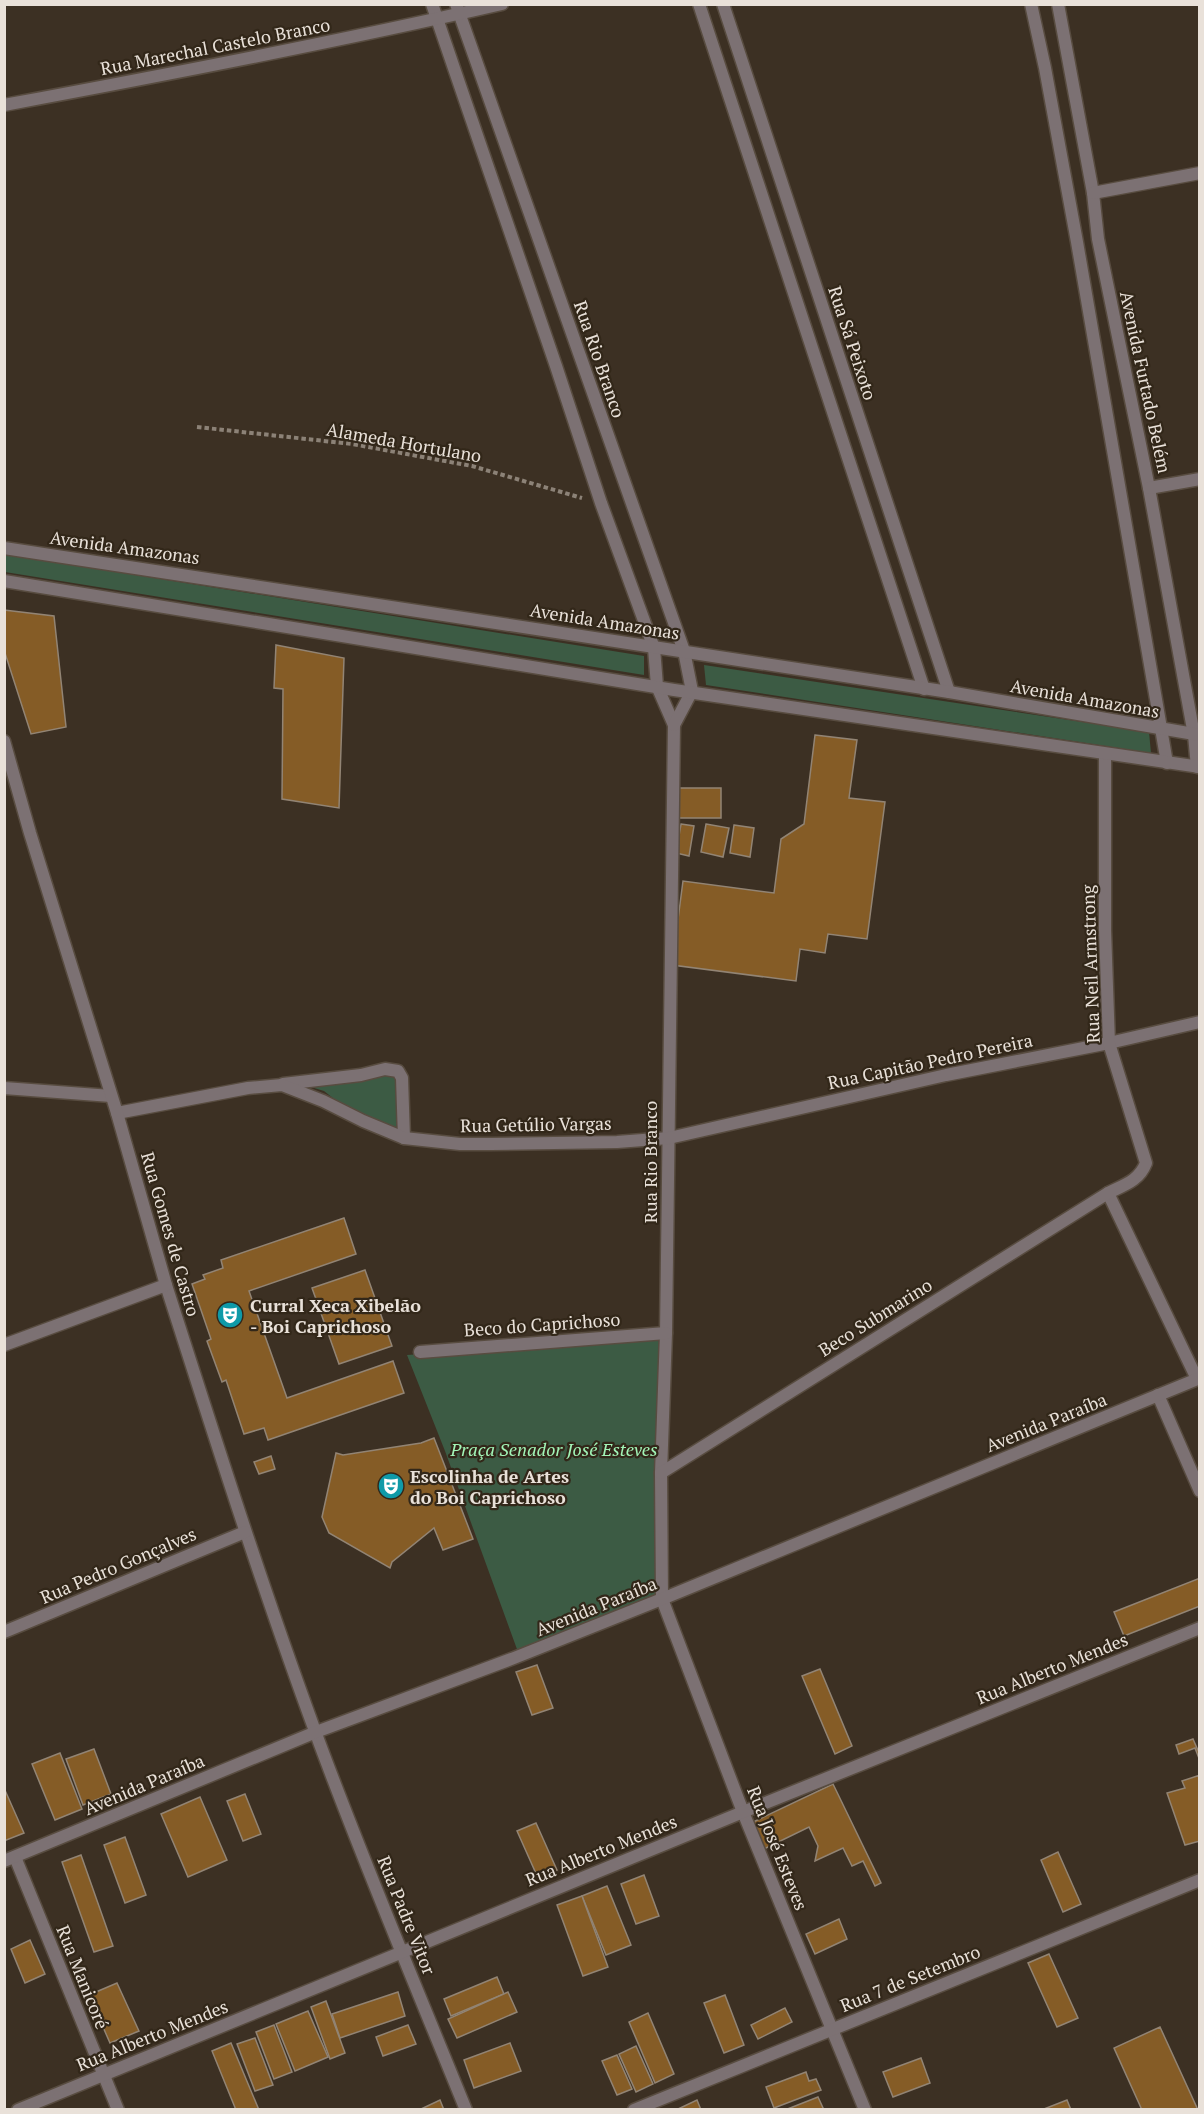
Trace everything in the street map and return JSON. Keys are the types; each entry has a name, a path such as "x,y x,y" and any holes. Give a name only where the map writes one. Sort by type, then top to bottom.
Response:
{"street":[{"name":"Rua Rio Branco","path":"432,4 602,503 654,648 657,686 674,725 666,1333 661,1473 662,1599"},
{"name":"Rua Marechal Castelo Branco","path":"4,105 438,20 458,9 502,4"},
{"path":"699,4 924,689"},
{"name":"Rua Sá Peixoto","path":"723,4 949,692"},
{"path":"1031,4 1077,242 1167,763"},
{"name":"Avenida Furtado Belém","path":"1058,4 1093,193 1098,239 1197,735 1198,767"},
{"name":"Rua Rio Branco","path":"458,9 684,651 692,691 674,725"},
{"path":"1093,193 1200,173"},
{"path":"1077,242 1098,239"},
{"path":"1149,488 1200,479"},
{"name":"Avenida Amazonas","path":"4,548 949,692 1197,735"},
{"path":"4,581 657,686 1198,767"},
{"name":"Rua Gomes de Castro","path":"4,741 30,833 117,1113 166,1285 246,1532 316,1732"},
{"name":"Rua Neil Armstrong","path":"1105,754 1105,930 1109,1043 1146,1163 1143,1172 1136,1179 1108,1193"},
{"name":"Rua Capitão Pedro Pereira","path":"669,1138 946,1075 1109,1043 1200,1022"},
{"name":"Rua Getúlio Vargas","path":"117,1113 248,1088 394,1069 402,1078 404,1138"},
{"name":"Rua Getúlio Vargas","path":"282,1085 340,1108 387,1133 404,1138 460,1144 491,1144 617,1142 669,1138"},
{"path":"4,1088 111,1096"},
{"path":"1108,1193 1198,1379"},
{"name":"Beco Submarino","path":"661,1473 1108,1193"},
{"path":"4,1345 166,1285"},
{"name":"Beco do Caprichoso","path":"420,1352 666,1333"},
{"name":"Avenida Paraíba","path":"10,1859 316,1732 514,1658 662,1599 1198,1379"},
{"path":"1158,1395 1200,1491"},
{"name":"Rua Pedro Gonçalves","path":"4,1632 246,1532"},
{"name":"Rua José Esteves","path":"662,1599 743,1812 865,2109"},
{"name":"Rua Alberto Mendes","path":"18,2109 743,1812 1200,1628"},
{"name":"Rua Padre Vitor","path":"316,1732 466,2109"},
{"name":"Rua Manicoré","path":"10,1859 118,2109"},
{"name":"Rua 7 de Setembro","path":"634,2109 1200,1880"}],"path":[{"name":"Alameda Hortulano","path":"197,427 352,444 461,464 602,503"}],"green space":[{"path":"4,554 644,656 644,675 5,572"},
{"path":"704,665 1149,732 1151,753 706,685"},
{"path":"395,1068 400,1133 343,1106 324,1091 298,1083"},
{"name":"Praça Senador José Esteves","path":"659,1333 658,1475 661,1596 518,1652 445,1451 407,1355 581,1343"}],"building":[{"path":"4,610 54,616 66,727 31,734 4,650"},
{"path":"276,645 344,658 339,808 282,799 283,689 274,688"},
{"path":"815,735 857,740 849,798 885,802 867,939 828,934 825,953 800,949 796,981 672,965 683,881 774,893 781,839 804,824"},
{"path":"677,788 721,788 721,818 677,818"},
{"path":"681,824 694,826 689,856 676,853"},
{"path":"706,824 729,828 723,857 701,852"},
{"path":"734,825 754,828 750,857 730,853"},
{"name":"Curral Xeca Xibelão - Boi Caprichoso","path":"344,1218 356,1254 249,1291 287,1398 393,1361 404,1393 268,1440 264,1428 244,1434 226,1380 222,1382 207,1341 211,1339 192,1284 205,1279 203,1275 223,1268 221,1260"},
{"name":"Curral Xeca Xibelão - Boi Caprichoso","path":"365,1270 392,1346 339,1364 312,1288"},
{"name":"Escolinha de Artes do Boi Caprichoso","path":"434,1438 473,1539 443,1550 434,1528 392,1562 390,1568 329,1533 322,1517 336,1453 343,1455 421,1443"},
{"path":"271,1456 275,1469 259,1474 254,1462"},
{"path":"1200,1578 1200,1606 1124,1636 1114,1612"},
{"path":"537,1665 553,1708 532,1715 516,1672"},
{"path":"820,1669 852,1746 835,1754 802,1676"},
{"path":"1193,1739 1200,1755 1200,1761 1195,1748 1179,1754 1176,1745"},
{"path":"94,1749 111,1794 83,1805 66,1759"},
{"path":"60,1753 82,1809 55,1820 32,1764"},
{"path":"1200,1775 1200,1841 1185,1845 1167,1793 1185,1788 1182,1781"},
{"path":"833,1784 881,1883 875,1886 863,1861 852,1866 843,1848 815,1861 818,1846 809,1827 764,1849 751,1823"},
{"path":"4,1788 24,1833 4,1841"},
{"path":"245,1794 261,1834 243,1841 227,1801"},
{"path":"200,1797 227,1860 188,1877 161,1814"},
{"path":"536,1823 557,1870 538,1878 517,1831"},
{"path":"125,1837 146,1895 125,1903 104,1845"},
{"path":"1058,1852 1081,1904 1063,1912 1041,1860"},
{"path":"81,1855 113,1946 94,1952 62,1862"},
{"path":"644,1875 659,1916 636,1924 621,1884"},
{"path":"607,1886 631,1945 606,1955 582,1896"},
{"path":"582,1896 608,1967 583,1976 557,1905"},
{"path":"839,1919 847,1939 815,1954 806,1934"},
{"path":"30,1940 45,1974 25,1983 11,1949"},
{"path":"1049,1954 1078,2018 1057,2027 1028,1963"},
{"path":"497,1977 504,1994 451,2016 444,1999"},
{"path":"117,1983 139,2031 110,2043 89,1995"},
{"path":"398,1992 405,2016 340,2038 332,2014"},
{"path":"508,1992 517,2012 457,2038 448,2019"},
{"path":"725,1995 744,2045 724,2053 704,2003"},
{"path":"326,2001 345,2053 330,2059 311,2007"},
{"path":"785,2008 792,2022 758,2039 751,2025"},
{"path":"308,2011 328,2057 295,2071 276,2024"},
{"path":"648,2013 674,2074 655,2083 629,2022"},
{"path":"274,2025 292,2072 274,2079 256,2032"},
{"path":"408,2025 416,2044 383,2056 376,2037"},
{"path":"1160,2027 1198,2110 1142,2110 1114,2048"},
{"path":"255,2038 273,2085 255,2091 237,2044"},
{"path":"231,2043 259,2110 236,2110 212,2051"},
{"path":"510,2043 521,2071 474,2088 464,2060"},
{"path":"636,2046 653,2084 636,2092 619,2054"},
{"path":"617,2055 632,2089 617,2095 602,2061"},
{"path":"921,2058 930,2083 893,2097 883,2072"},
{"path":"806,2072 809,2081 816,2079 821,2090 774,2108 766,2087"},
{"path":"818,2097 824,2110 785,2110"},
{"path":"440,2100 444,2110 419,2110"},
{"path":"697,2100 701,2110 676,2110"},
{"path":"1067,2100 1071,2110 1044,2109"}],"place":[{"name":"Curral Xeca Xibelão - Boi Caprichoso","path":"230,1315"},
{"name":"Escolinha de Artes do Boi Caprichoso","path":"391,1486"}]}
